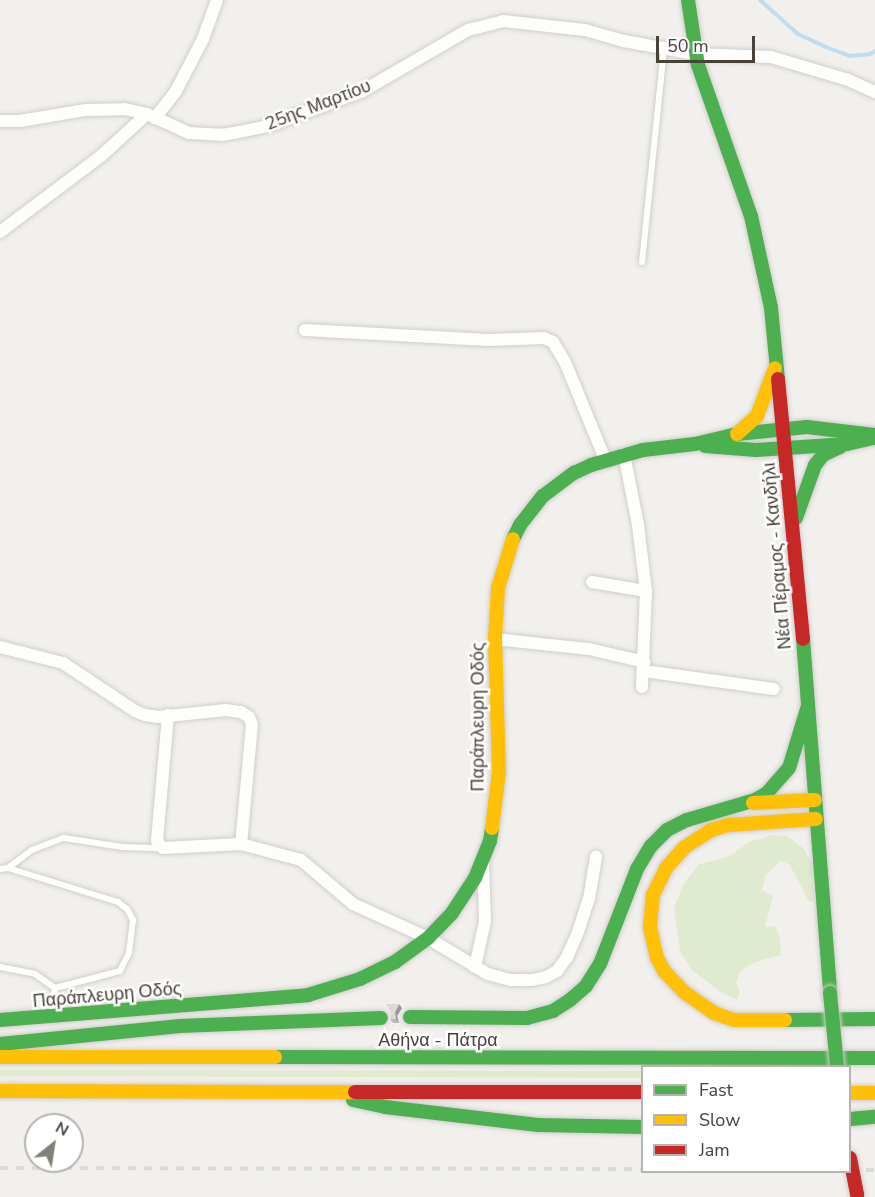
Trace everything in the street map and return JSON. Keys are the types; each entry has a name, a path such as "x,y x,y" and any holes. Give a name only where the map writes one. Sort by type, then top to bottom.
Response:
{"main road":[{"name":"Νέα Πέραμος - Κανδήλι","path":"688,0 695,54 715,118 751,216 771,308 794,527 837,1065"},
{"path":"736,434 757,416 768,393 777,359"},
{"name":"Παράπλευρη Οδός","path":"0,1020 50,1018 308,995 378,972 428,938 459,904 483,860 494,821 499,772 495,639 501,573 520,525 543,496 574,473 605,459 624,454 695,444 736,434 784,429 822,427 875,436"},
{"name":"Παράπλευρη Οδός","path":"695,444 756,450 847,444 875,436"},
{"path":"794,527 804,489 815,465 832,449 847,444"},
{"path":"410,1017 509,1020 544,1014 562,1006 586,986 600,964 637,869 658,838 687,820 743,804 767,794 780,782 796,753 808,706"},
{"path":"743,804 815,800"},
{"path":"816,819 728,825 711,830 685,847 666,868 653,895 650,927 657,958 664,971 685,993 714,1013 734,1020 875,1019"},
{"path":"0,1044 180,1026 381,1018"},
{"name":"Αθήνα - Πάτρα","path":"0,1057 875,1058"},
{"path":"0,1090 641,1092"},
{"path":"314,1091 385,1107 526,1124 586,1128 641,1127"},
{"path":"851,1093 875,1093"},
{"path":"851,1119 875,1117"},
{"path":"851,1168 857,1196"}],"street":[{"path":"0,232 151,116 176,91 203,39 217,0"},
{"name":"25ης Μαρτίου","path":"0,121 20,121 106,108 125,109 151,116 189,133 222,135 268,126 361,92 434,48 488,23 503,21 585,30 624,41 695,54 771,57 848,80 875,92"},
{"path":"305,330 488,340 544,338 553,342 565,362 605,459"},
{"path":"624,454 638,525 646,591 642,687"},
{"path":"592,582 646,591"},
{"path":"495,639 589,649 644,666 774,689"},
{"path":"0,647 63,663 135,711 159,717 226,710 241,712 249,717 252,724 241,844"},
{"path":"168,715 157,841 163,848 241,844 301,860 353,904 428,938 475,967 511,980 546,977 557,970 567,957 590,899 596,857"},
{"path":"475,967 485,921 483,860"}],"lane":[{"path":"642,262 664,47"},
{"path":"8,868 32,850 64,838 122,847 163,848"},
{"path":"0,868 8,868 118,902 127,909 133,920 129,953 120,971 69,987 55,988 35,974 0,967"},
{"path":"50,1018 55,988"}],"green space":[{"path":"772,835 787,836 803,848 812,863 814,902 808,900 790,865 781,861 765,876 762,890 773,896 765,927 775,926 780,938 781,955 755,962 740,972 736,983 740,992 737,1000 719,991 692,970 680,951 674,908 683,885 699,864 718,860 733,854 749,842"},
{"path":"0,1070 641,1071 641,1078 0,1076"}],"building":[{"path":"386,1004 399,1004 395,1012 396,1019 390,1019 391,1013"}],"waterway":[{"path":"760,0 798,34 826,47 849,56 870,54 875,51"}],"railway":[{"path":"0,1168 641,1169"},
{"path":"851,1170 875,1170"}],"traffic: fast":[{"path":"688,0 698,65 751,216 771,308 778,379"},
{"path":"513,539 520,525 543,496 574,473 591,465 643,450 695,444 737,434 807,427 875,435"},
{"path":"705,446 756,450 847,444 873,438"},
{"path":"796,518 815,465 823,455 840,447"},
{"path":"803,639 830,993"},
{"path":"410,1017 527,1018 553,1011 570,1000 586,986 600,964 637,869 651,846 667,830 687,820 755,800 767,793 789,768 808,706"},
{"path":"0,1020 308,995 360,979 395,962 428,938 452,913 475,878 490,841 492,828"},
{"path":"830,993 837,1065"},
{"path":"0,1044 180,1026 381,1018"},
{"path":"785,1020 875,1019"},
{"path":"275,1057 875,1058"},
{"path":"353,1100 385,1107 538,1125 641,1127"},
{"path":"851,1119 875,1117"}],"traffic: slow":[{"path":"737,434 757,416 775,368"},
{"path":"492,828 499,772 495,639 498,588 513,539"},
{"path":"753,803 815,800"},
{"path":"785,1020 734,1020 714,1013 685,993 664,971 657,958 650,927 653,895 666,868 685,847 711,830 728,825 816,819"},
{"path":"0,1057 275,1057"},
{"path":"0,1091 355,1092"},
{"path":"851,1093 875,1093"}],"traffic: jam":[{"path":"778,379 803,639"},
{"path":"355,1092 641,1092"},
{"path":"851,1163 857,1195"}]}
